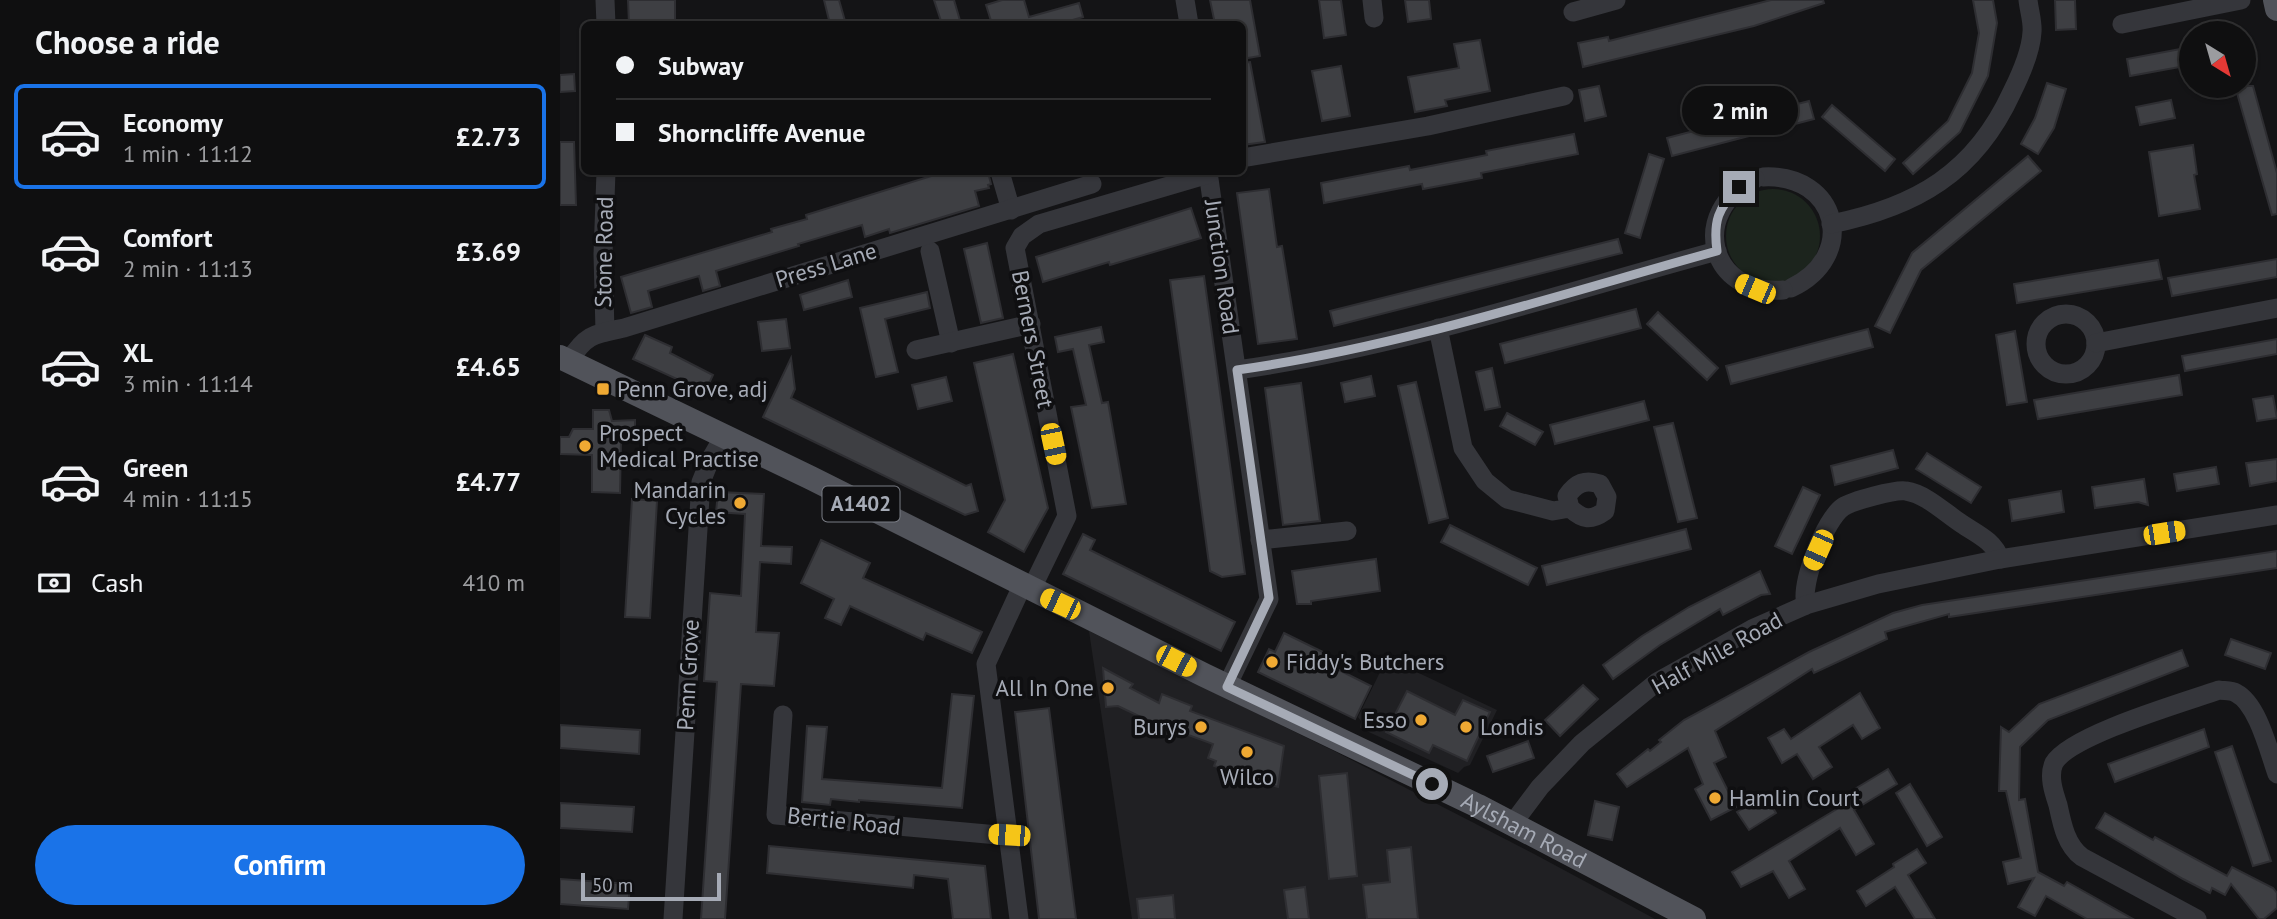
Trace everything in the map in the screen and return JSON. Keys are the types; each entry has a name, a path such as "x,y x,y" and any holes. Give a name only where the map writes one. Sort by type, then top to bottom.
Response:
{"main road":[{"path":"2274,0 2277,9"},
{"name":"Aylsham Road","path":"564,359 1227,687 1513,823 1694,919"}],"street":[{"path":"605,0 606,21"},
{"path":"1185,0 1188,21"},
{"path":"1573,12 1616,0"},
{"path":"1831,223 1890,209 1931,189 1967,161 2000,120 2023,68 2032,32 2028,0"},
{"path":"2122,24 2241,0"},
{"path":"1246,157 1428,126 1564,96"},
{"name":"Stone Road","path":"606,175 603,254 606,332"},
{"path":"1001,175 1011,210"},
{"name":"Berners Street","path":"1019,919 986,664 1067,516 1015,248 1030,229 1039,224 1202,175"},
{"name":"Junction Road","path":"1209,175 1269,598 1227,687"},
{"path":"1781,176 1799,181 1814,191 1825,206 1831,223 1832,240 1827,256 1818,270 1806,281 1787,289 1755,289 1731,275 1717,251 1714,233 1717,215 1726,200 1739,187 1759,178 1781,176"},
{"name":"Press Lane","path":"564,359 590,336 1092,184"},
{"path":"930,251 951,343"},
{"path":"1237,370 1290,363 1356,349 1717,251"},
{"path":"2096,343 2277,308"},
{"path":"916,350 1031,324"},
{"path":"1438,328 1463,448 1485,481 1507,499 1553,511 1570,508"},
{"name":"Penn Grove","path":"673,919 701,482 724,436"},
{"name":"Half Mile Road","path":"1806,605 1804,598 1811,565 1832,518 1852,503 1904,490 1925,499 1992,543 2000,559"},
{"name":"Half Mile Road","path":"1513,823 1540,787 1582,743 1657,682 1752,629 1806,605 1878,584 2000,559 2277,515"},
{"path":"1260,540 1347,531"},
{"path":"2197,919 2072,850 2052,782 2053,765 2065,750 2086,738 2219,690 2234,692 2246,700 2256,718 2277,774"},
{"name":"Bertie Road","path":"783,715 776,815 1009,835"}],"shaded area":[{"path":"1773,189 1791,193 1806,203 1816,218 1820,236 1816,254 1806,269 1791,279 1773,283 1755,279 1740,269 1730,254 1726,236 1730,218 1740,203 1755,193"},
{"path":"1089,631 1336,752 1655,919 1132,919"},
{"path":"1387,658 1497,710 1470,765 1458,773 1360,728 1361,721 1358,717"}],"building":[{"path":"628,0 675,0 675,21 629,21"},
{"path":"824,0 839,0 845,21 829,21"},
{"path":"934,0 954,0 960,21 941,21"},
{"path":"1002,0 1024,0 1029,17 1079,3 1083,17 1069,21 991,21 986,5"},
{"path":"1210,0 1250,0 1260,56 1246,58 1246,21 1214,21"},
{"path":"1319,0 1341,0 1346,35 1324,38"},
{"path":"1405,0 1429,0 1431,19 1408,22"},
{"path":"1771,0 1823,0 1824,3 1754,26 1583,67 1578,43 1608,37 1609,41"},
{"path":"1973,0 1993,0 1997,23 1988,76 1960,132 1913,174 1903,163 1948,121 1972,73 1979,33"},
{"path":"2055,0 2075,0 2076,29 2056,30"},
{"path":"1480,40 1490,91 1445,100 1447,106 1415,112 1408,77 1459,68 1454,44"},
{"path":"2179,49 2179,67 2130,76 2127,59"},
{"path":"1246,62 1250,62 1265,142 1246,144"},
{"path":"1341,66 1350,116 1322,121 1312,71"},
{"path":"574,74 575,91 560,92 560,75"},
{"path":"2047,83 2066,89 2054,128 2038,154 2021,144 2035,118"},
{"path":"1599,86 1606,116 1585,121 1579,90"},
{"path":"2256,97 2277,173 2277,214 2272,215 2238,98"},
{"path":"2171,100 2175,118 2140,125 2136,107"},
{"path":"1809,101 1814,119 1672,156 1667,138"},
{"path":"1832,105 1895,159 1885,171 1822,117"},
{"path":"1574,134 1578,154 1481,173 1482,178 1423,189 1422,184 1324,203 1321,183 1409,166 1410,170 1487,155 1486,151"},
{"path":"560,142 574,142 576,205 560,205"},
{"path":"2193,145 2197,174 2194,175 2200,209 2159,216 2149,152"},
{"path":"1649,154 1664,159 1640,238 1625,233"},
{"path":"2028,156 2041,171 1921,270 1890,333 1875,326 1912,253"},
{"path":"934,175 989,175 991,184 988,185 989,188 975,191 979,206 890,233 889,229 865,237 862,225 798,244 799,246 716,271 720,286 703,291 699,276 648,291 652,307 631,313 621,277 772,232 771,229 807,219 806,215"},
{"path":"1269,189 1277,247 1282,246 1297,339 1258,344 1237,193"},
{"path":"1191,208 1201,238 1043,282 1036,257"},
{"path":"1618,239 1622,253 1334,326 1330,311"},
{"path":"987,243 1003,318 981,323 964,249"},
{"path":"2277,259 2277,277 2172,296 2168,278"},
{"path":"2158,260 2162,279 2017,303 2014,284"},
{"path":"1204,276 1245,574 1222,577 1210,571 1170,280"},
{"path":"848,280 852,297 804,310 800,295"},
{"path":"927,292 930,308 885,319 898,372 876,377 860,308"},
{"path":"1636,309 1641,328 1505,363 1500,344"},
{"path":"1658,312 1718,368 1707,380 1647,324"},
{"path":"786,319 790,348 762,351 758,322"},
{"path":"1101,327 1104,342 1089,345 1102,403 1108,402 1126,504 1092,508 1071,407 1086,405 1073,349 1058,352 1055,337"},
{"path":"1868,329 1873,347 1731,384 1726,366"},
{"path":"2015,331 2027,402 2007,405 1996,335"},
{"path":"645,335 672,347 670,353 713,375 705,392 633,359"},
{"path":"2277,339 2277,354 2185,371 2182,356"},
{"path":"1013,354 1048,508 1024,552 988,532 1005,500 974,363"},
{"path":"791,358 795,389 791,398 966,486 971,484 978,511 965,515 763,417"},
{"path":"1492,368 1500,407 1485,410 1476,372"},
{"path":"2179,375 2182,395 2038,419 2034,400"},
{"path":"1371,376 1375,396 1345,402 1341,383"},
{"path":"946,377 952,401 918,409 912,385"},
{"path":"1416,382 1448,518 1429,523 1398,386"},
{"path":"1301,383 1320,521 1283,525 1265,388"},
{"path":"2273,396 2277,418 2257,421 2253,399"},
{"path":"1644,401 1649,420 1555,444 1550,425"},
{"name":"Prospect Medical Practise","path":"593,410 609,410 612,421 635,420 635,440 621,440 620,493 592,492 592,455 560,454 560,437 569,437 573,429 593,429"},
{"path":"1507,413 1543,432 1535,445 1500,426"},
{"path":"1673,423 1697,518 1678,522 1654,427"},
{"path":"1893,450 1898,468 1835,485 1831,466"},
{"path":"1927,453 1981,487 1971,503 1916,469"},
{"path":"2277,459 2277,481 2250,486 2246,463"},
{"path":"2216,467 2219,484 2177,491 2174,474"},
{"path":"2144,479 2148,505 2138,502 2095,508 2092,487"},
{"path":"1803,487 1820,495 1792,554 1775,546"},
{"path":"2061,491 2064,512 2012,521 2009,500"},
{"path":"718,492 764,494 761,546 792,547 791,564 760,562 756,632 779,633 774,686 741,684 725,919 701,919 717,682 704,681 710,593 741,596 745,514 716,512"},
{"path":"632,499 657,501 650,618 625,617"},
{"path":"1450,525 1537,568 1528,585 1441,542"},
{"path":"1686,529 1691,549 1547,585 1542,566"},
{"path":"1083,534 1095,540 1090,550 1235,622 1221,651 1063,574"},
{"path":"821,540 870,563 863,578 982,632 972,653 926,633 923,640 850,606 841,625 825,618 834,599 801,583"},
{"path":"2277,551 2277,568 1949,617 1949,614 1885,632 1887,639 1814,673 1812,669 1715,731 1726,757 1714,763 1736,807 1711,820 1695,789 1703,784 1688,748 1627,787 1617,774 1648,749 1650,751 1684,720 1809,652 1893,613 1922,605"},
{"path":"1376,559 1380,591 1311,601 1311,604 1297,604 1292,571"},
{"path":"1760,571 1770,594 1761,595 1723,615 1720,609 1660,645 1613,679 1603,665 1642,636 1689,607"},
{"path":"1284,633 1329,655 1325,663 1371,686 1355,719 1258,672 1269,649 1275,652"},
{"path":"2231,639 2271,653 2265,669 2225,655"},
{"path":"2182,650 2188,666 2048,720 2020,747 2019,800 2025,799 2038,872 2064,886 2067,882 2133,919 2087,919 2046,896 2035,916 2018,907 2034,878 2008,884 2003,862 2021,858 2006,791 1999,791 2001,727 2009,732 2039,704"},
{"path":"1103,668 1133,684 1130,688 1159,703 1162,694 1192,706 1190,711 1284,746 1278,787 1214,766 1216,761 1208,758 1213,744 1118,706 1106,707"},
{"path":"1583,685 1598,699 1560,736 1545,720"},
{"name":"Esso","path":"1407,691 1455,715 1463,700 1490,712 1467,761 1433,745 1429,753 1386,732"},
{"path":"1860,693 1880,728 1862,739 1853,725 1819,747 1832,767 1813,779 1797,754 1782,763 1768,738 1784,729 1791,739"},
{"path":"952,694 974,696 962,808 859,800 831,799 830,805 802,802 807,726 827,727 822,779 942,788"},
{"path":"1049,708 1076,919 1039,919 1015,712"},
{"path":"560,725 640,730 639,754 560,748"},
{"path":"2204,729 2209,747 2115,782 2108,764"},
{"path":"1528,741 1534,758 1493,772 1487,756"},
{"path":"2232,746 2271,861 2253,866 2215,752"},
{"path":"1888,769 1897,784 1854,810 1874,844 1856,855 1840,828 1789,861 1805,889 1789,898 1773,871 1741,887 1732,872 1842,806 1838,799"},
{"path":"1347,773 1357,876 1329,879 1319,776"},
{"path":"1910,784 1942,837 1927,846 1896,793"},
{"path":"1758,799 1762,804 1768,800 1776,813 1749,830 1737,812"},
{"path":"1595,801 1619,807 1612,840 1588,835"},
{"path":"560,803 634,807 632,832 560,828"},
{"path":"2105,813 2227,876 2232,867 2273,888 2277,893 2277,908 2264,919 2259,919 2231,884 2225,895 2212,888 2210,893 2183,879 2096,828"},
{"path":"769,846 985,866 991,919 953,919 948,879 914,875 913,888 767,873"},
{"path":"1411,847 1418,919 1367,919 1363,885 1390,882 1387,850"},
{"path":"1917,849 1926,863 1908,875 1935,919 1915,919 1895,887 1866,906 1857,891"},
{"path":"560,879 630,884 628,909 560,904"},
{"path":"1305,887 1309,919 1288,919 1284,890"},
{"path":"1173,895 1175,919 1139,919 1137,899"}],"place":[{"name":"Penn Grove, adj","path":"603,389"},
{"name":"Prospect Medical Practise","path":"585,446"},
{"name":"Mandarin Cycles","path":"740,503"},
{"name":"Fiddy's Butchers","path":"1272,662"},
{"name":"All In One","path":"1108,688"},
{"name":"Esso","path":"1421,720"},
{"name":"Burys","path":"1201,727"},
{"name":"Londis","path":"1466,727"},
{"name":"Wilco","path":"1247,752"},
{"name":"Hamlin Court","path":"1715,798"}],"route":[{"path":"1432,784 1227,687 1269,598 1237,370 1290,363 1356,349 1717,251 1714,233 1717,215 1726,200 1739,187"}]}
